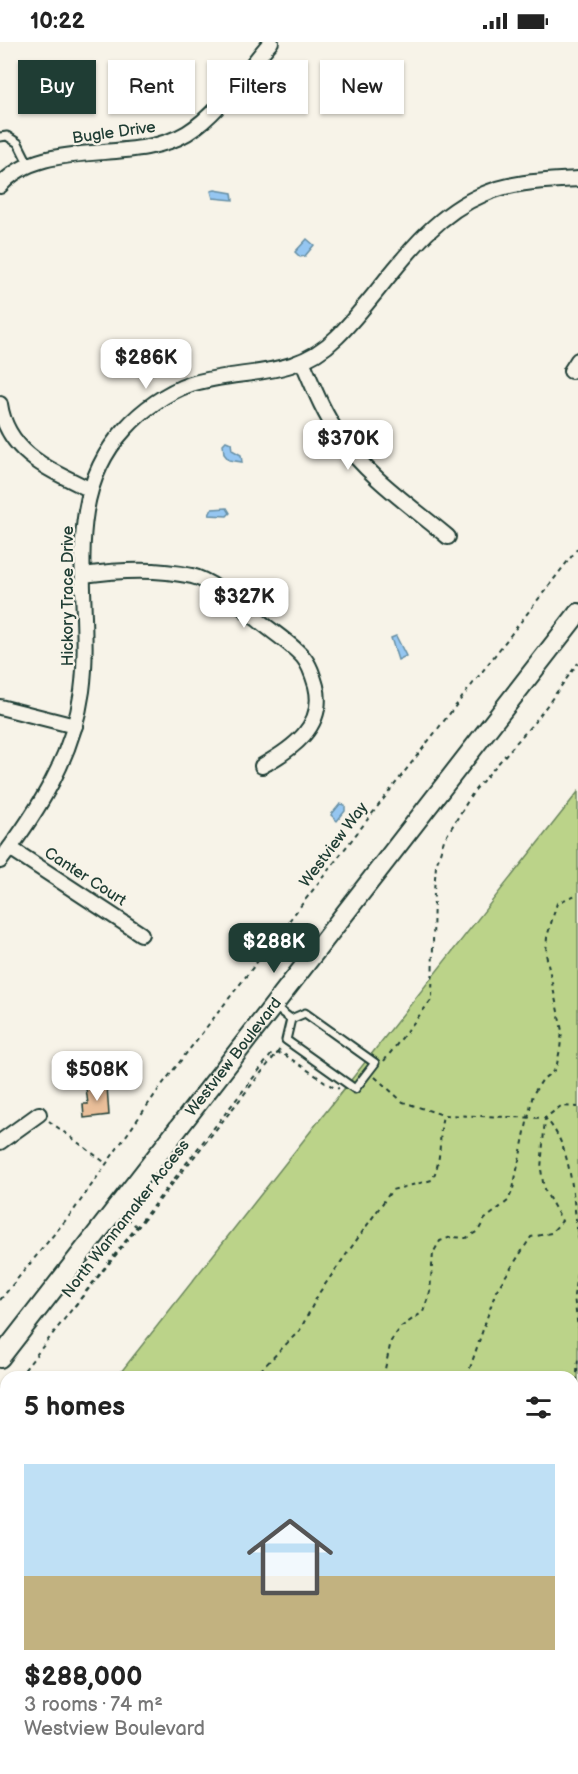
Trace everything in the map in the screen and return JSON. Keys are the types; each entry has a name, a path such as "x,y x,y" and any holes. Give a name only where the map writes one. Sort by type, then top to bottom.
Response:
{"street":[{"name":"Bugle Drive","path":"0,186 19,168 29,165 56,158 160,145 186,133 209,116 271,42"},
{"name":"Hickory Trace Drive","path":"0,861 36,813 57,776 75,726 85,663 82,531 89,489 106,454 125,428 157,400 189,385 226,376 268,372 303,363 336,338 417,244 453,209 486,193 522,183 578,179"},
{"path":"303,363 320,405 340,438 366,467 448,537"},
{"path":"0,404 12,434 30,458 89,489"},
{"path":"83,575 119,570 194,576 229,597 303,657 313,674 318,697 316,717 305,735 285,752 262,766"},
{"name":"Westview Boulevard","path":"0,1358 578,613"},
{"path":"0,707 75,726"},
{"name":"Canter Court","path":"10,848 141,934"},
{"path":"0,1142 39,1114"}],"lane":[{"path":"0,137 7,136 18,143 29,165"},
{"path":"273,1006 291,1019"},
{"path":"305,1013 375,1063 355,1089 286,1040 291,1019 305,1013"}],"path":[{"name":"Westview Way","path":"0,1300 74,1210 161,1086 578,548"},
{"path":"362,1079 372,1076 432,999 434,890 436,866 444,840 474,791 537,719 578,663"},
{"path":"386,1371 391,1341 401,1327 423,1312 430,1292 433,1253 440,1241 451,1237 466,1238 478,1231 485,1220 508,1201 523,1151 533,1094 543,1079 556,1069 560,1049 562,1031 550,983 547,937 557,903 578,894"},
{"path":"24,1371 286,1040"},
{"path":"276,1054 282,1053 336,1089 349,1084"},
{"path":"372,1076 404,1102 443,1115 544,1118 561,1106 578,1107"},
{"path":"39,1114 107,1164"},
{"path":"260,1371 300,1330 319,1293 392,1190 432,1180 440,1165 440,1128 443,1115"},
{"path":"544,1118 556,1130 569,1172 578,1238"},
{"path":"469,1371 496,1291 531,1237 550,1233 562,1221 544,1189 541,1169 544,1118"},
{"path":"578,1264 574,1296 578,1328"}],"green space":[{"path":"578,792 578,1371 122,1371"}],"water":[{"path":"211,191 232,193 233,200 213,198"},
{"path":"307,239 314,245 305,256 300,257 295,252"},
{"path":"226,441 231,443 232,450 241,455 242,462 229,460 224,454 223,444"},
{"path":"227,508 230,513 227,516 209,515 212,509"},
{"path":"396,636 406,656 398,660 391,638"},
{"path":"340,804 345,805 345,811 337,821 331,815"}],"building":[{"path":"107,1086 109,1115 84,1118 83,1104 88,1104 86,1088"}]}
